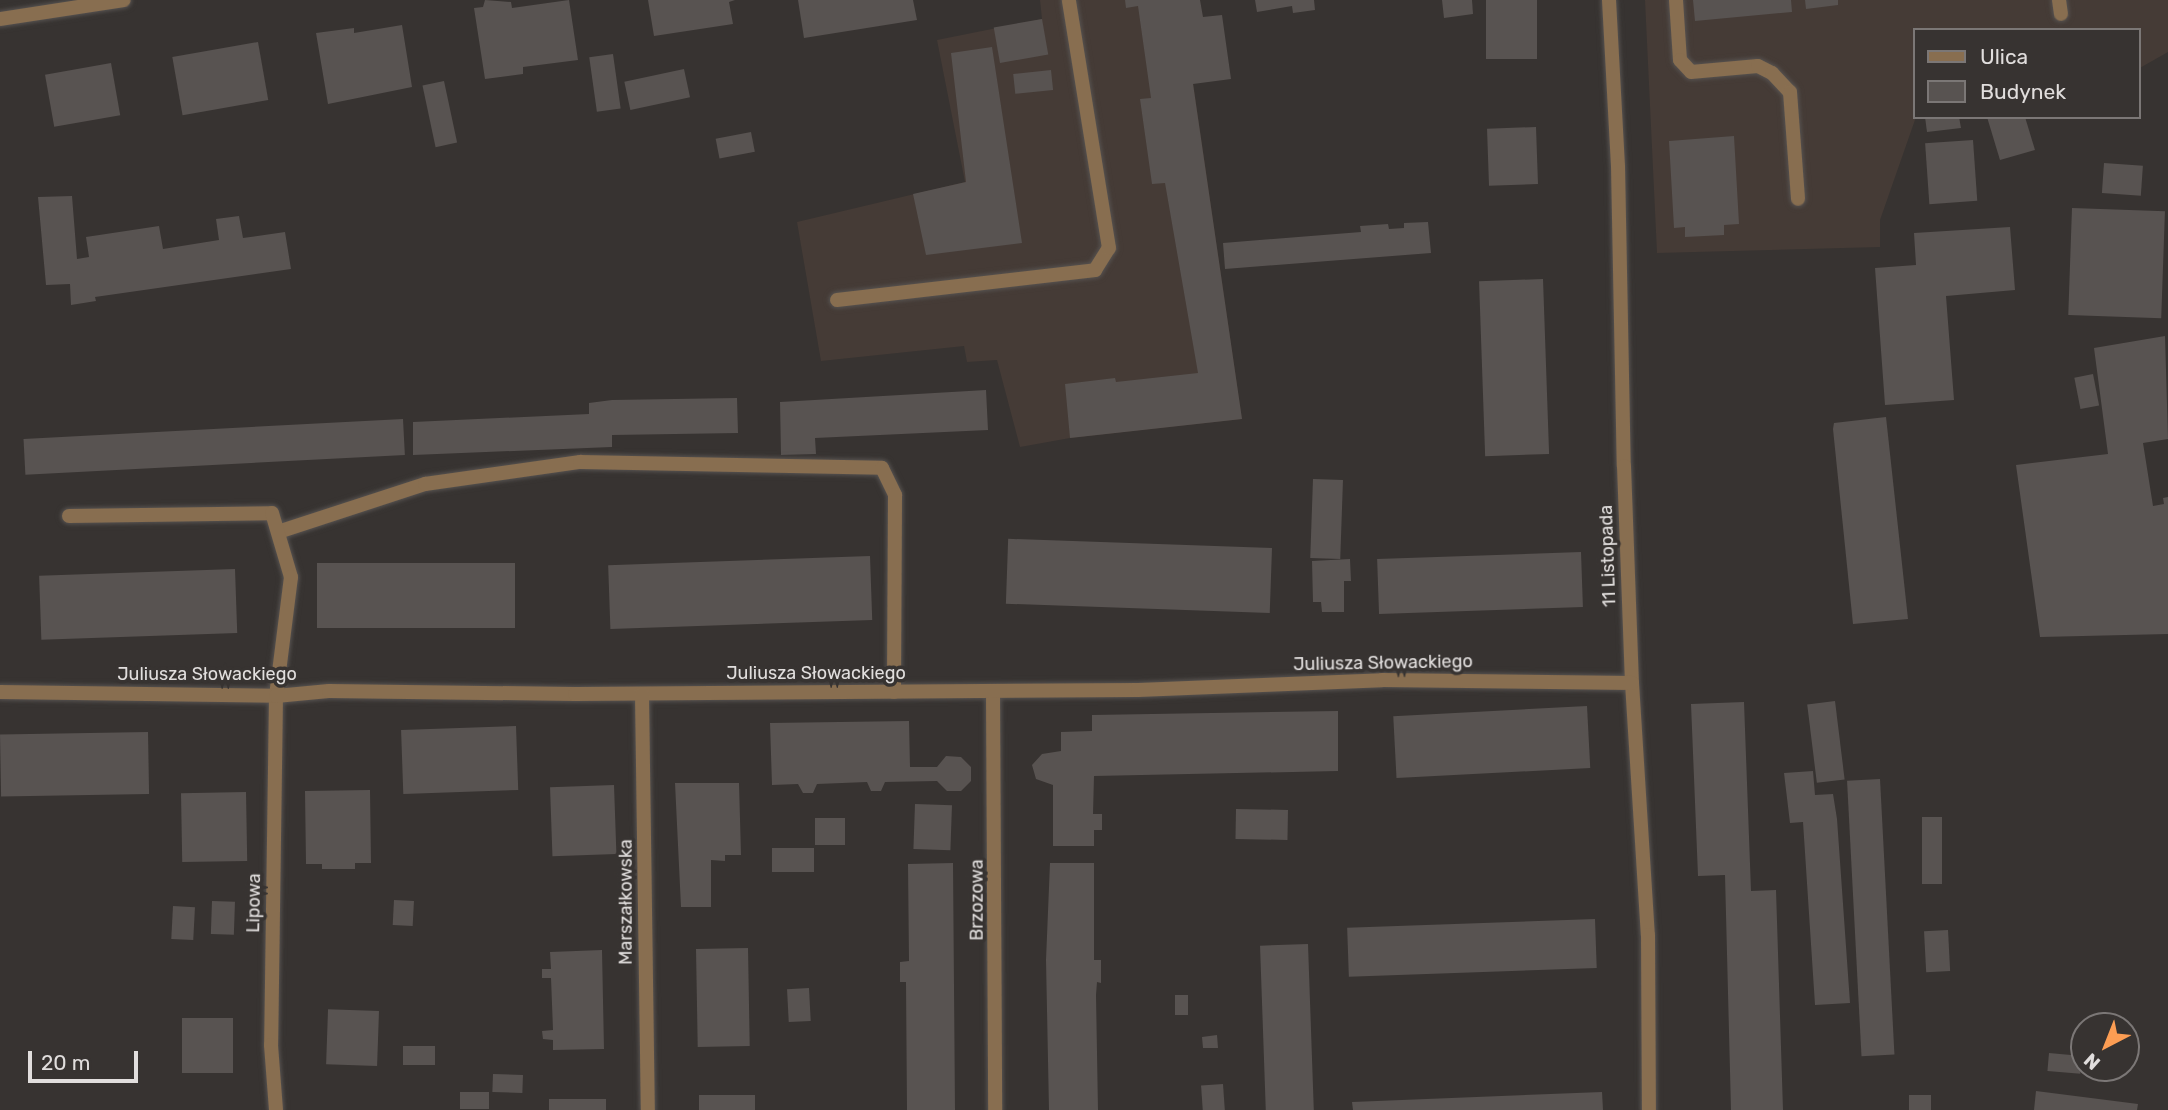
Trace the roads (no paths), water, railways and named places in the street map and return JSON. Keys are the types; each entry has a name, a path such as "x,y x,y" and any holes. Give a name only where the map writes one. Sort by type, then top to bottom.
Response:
{"street":[{"path":"0,19 83,3 124,0"},
{"path":"836,300 1095,270 1109,248 1069,0"},
{"name":"11 Listopada","path":"1609,0 1618,166 1623,467 1632,682 1648,935 1649,1110"},
{"path":"1676,0 1680,60 1691,72 1758,66 1772,73 1790,92 1798,199"},
{"path":"69,516 272,513 278,532 425,484 580,461 882,468 895,495 894,692"},
{"name":"Lipowa","path":"276,1110 271,1045 276,696 291,577 278,532"},
{"name":"Juliusza Słowackiego","path":"0,692 276,696 329,691 642,694 1138,690 1382,680 1632,682"},
{"name":"Brzozowa","path":"993,691 995,1110"},
{"name":"Marszałkowska","path":"642,694 648,1110"}]}
